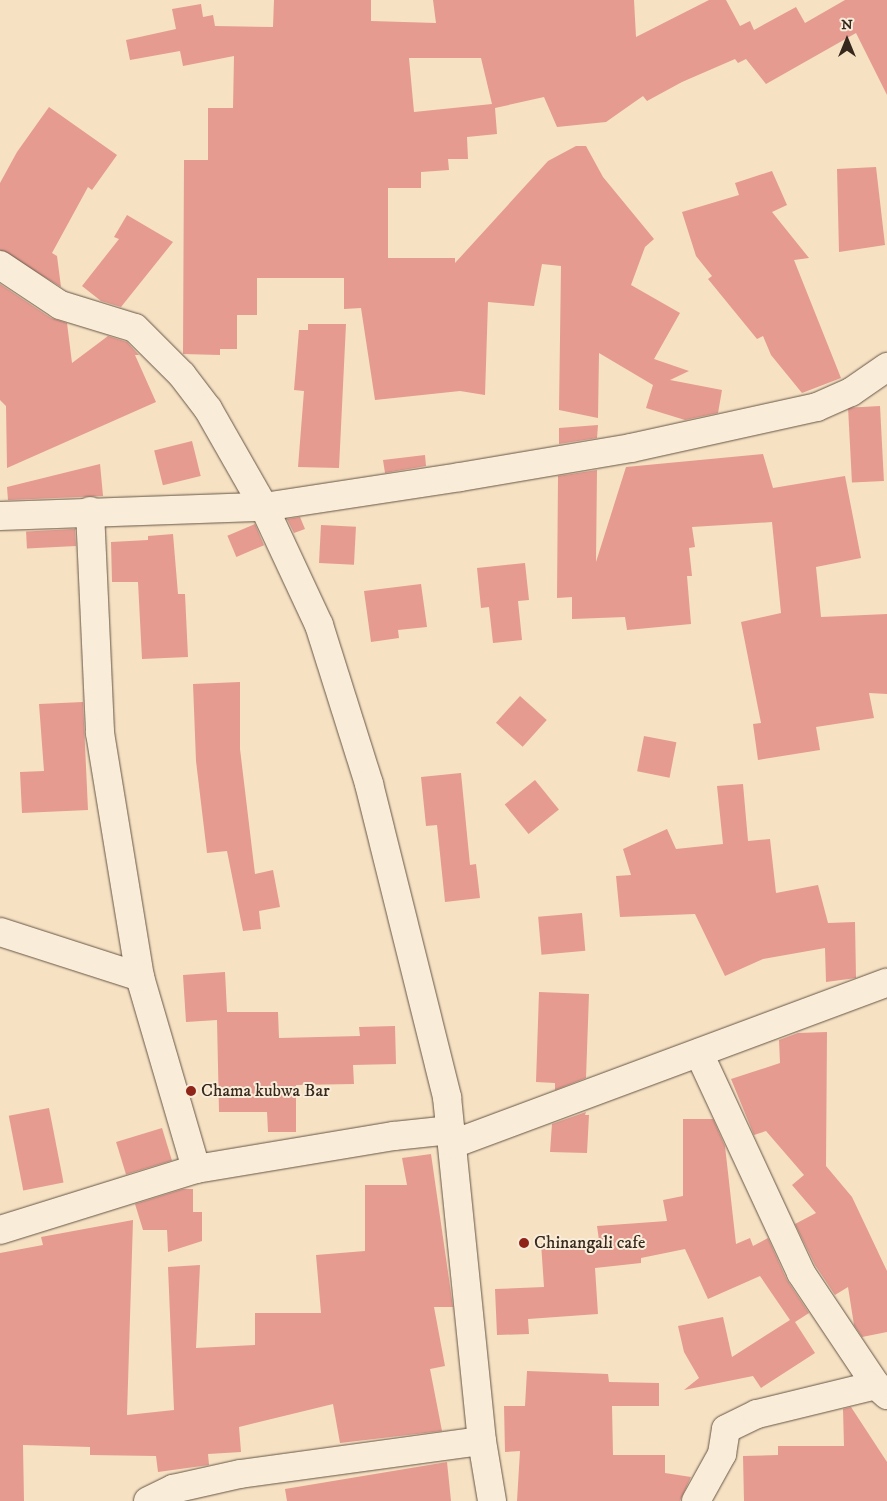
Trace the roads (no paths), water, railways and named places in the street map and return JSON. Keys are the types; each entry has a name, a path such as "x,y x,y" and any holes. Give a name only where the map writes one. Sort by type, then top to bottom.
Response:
{"street":[{"path":"0,265 60,305 135,328 182,375 208,409 264,507 319,625 369,784 447,1097 482,1441 492,1501"},
{"path":"0,516 90,511 264,507 630,448 817,407 843,396 887,367"},
{"path":"90,511 100,733 140,977 196,1169"},
{"path":"0,932 140,977"},
{"path":"0,1230 196,1169 394,1136 452,1137 699,1053 887,982"},
{"path":"696,1501 722,1454 726,1429 757,1414 882,1390 801,1273 699,1053"},
{"path":"148,1501 173,1489 240,1474 482,1441"}],"place":[{"name":"Chama kubwa Bar","path":"191,1091"},
{"name":"Chinangali cafe","path":"524,1243"}]}
